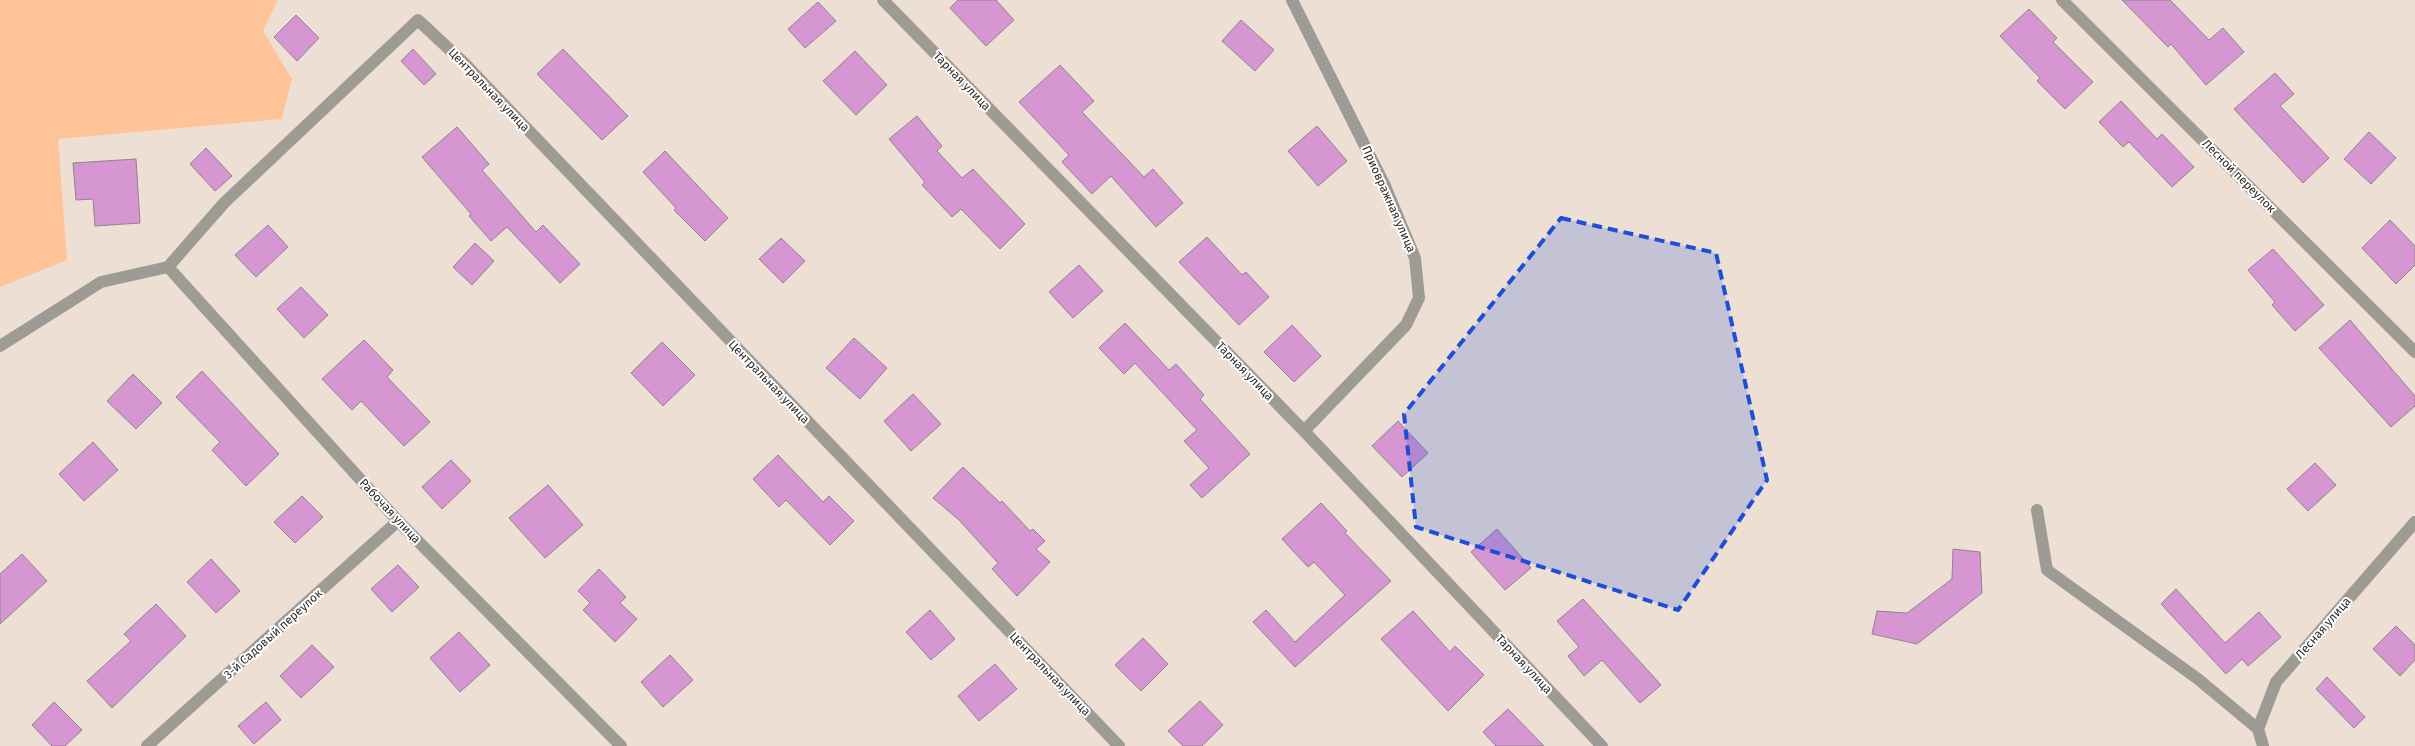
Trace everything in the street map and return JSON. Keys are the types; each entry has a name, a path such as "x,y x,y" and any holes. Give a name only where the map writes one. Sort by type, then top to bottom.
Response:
{"street":[{"name":"Тарная улица","path":"883,0 1304,431 1602,746"},
{"name":"Приовражная улица","path":"1292,0 1386,186 1415,258 1419,298 1406,325 1304,431"},
{"name":"Лесной переулок","path":"2062,0 2415,352"},
{"name":"Центральная улица","path":"168,267 224,203 418,20 465,64 1119,746"},
{"path":"0,346 102,282 168,267"},
{"name":"Рабочая улица","path":"168,267 398,521 621,746"},
{"path":"2037,510 2047,570 2198,678 2258,729 2263,746"},
{"name":"3-й Садовый переулок","path":"148,746 398,521"},
{"name":"Лесная улица","path":"2258,729 2276,682 2415,522"}],"highlighted area":[{"path":"1561,218 1716,253 1767,480 1678,610 1416,527 1404,414"}],"shaded area":[{"path":"0,0 278,0 263,31 292,79 282,119 58,139 67,260 0,287"}],"building":[{"path":"958,0 996,0 1014,20 986,46 950,8"},
{"path":"2122,0 2170,0 2209,40 2223,28 2244,52 2206,85 2171,44 2168,47"},
{"path":"818,2 836,21 805,48 788,29"},
{"path":"2029,9 2057,38 2053,42 2093,82 2065,109 2037,81 2040,78 2000,36"},
{"path":"296,15 319,38 297,61 274,37"},
{"path":"1241,20 1274,50 1255,71 1222,41"},
{"path":"413,49 436,74 424,85 401,61"},
{"path":"563,49 628,116 602,140 537,74"},
{"path":"855,51 887,85 856,115 823,81"},
{"path":"1060,65 1094,101 1082,112 1144,177 1153,169 1183,203 1156,227 1111,176 1092,194 1062,162 1069,155 1019,102"},
{"path":"2275,73 2294,94 2280,106 2329,158 2303,183 2234,109"},
{"path":"2121,101 2157,139 2162,134 2194,167 2172,187 2129,142 2123,147 2099,122"},
{"path":"917,116 942,146 937,151 962,178 973,169 1025,224 1000,249 961,209 952,217 922,185 925,182 889,139"},
{"path":"1317,126 1347,161 1318,186 1288,151"},
{"path":"457,127 489,164 482,170 536,232 543,225 580,264 560,283 507,227 491,241 469,216 471,214 422,157"},
{"path":"2369,132 2396,158 2371,184 2344,159"},
{"path":"206,148 232,176 215,191 190,164"},
{"path":"665,151 728,218 705,241 674,210 676,208 643,172"},
{"path":"136,159 140,223 95,226 93,199 76,200 73,163"},
{"path":"2390,220 2415,246 2415,265 2396,284 2362,248"},
{"path":"268,225 288,247 256,277 235,255"},
{"path":"1207,237 1242,275 1246,272 1269,297 1239,325 1179,262"},
{"path":"781,238 805,261 783,283 759,259"},
{"path":"475,243 494,261 472,285 453,267"},
{"path":"2273,249 2324,305 2295,331 2272,305 2275,302 2248,270"},
{"path":"1079,265 1103,291 1073,318 1049,292"},
{"path":"301,287 328,315 304,338 277,309"},
{"path":"2350,320 2415,396 2415,406 2391,427 2319,348"},
{"path":"1125,323 1169,370 1176,364 1204,395 1200,399 1250,454 1202,498 1190,485 1209,468 1184,441 1197,430 1135,363 1124,374 1099,348"},
{"path":"1292,325 1321,356 1294,382 1264,352"},
{"path":"854,338 887,368 860,399 826,368"},
{"path":"364,340 393,370 387,377 430,422 404,446 361,401 352,410 322,379"},
{"path":"662,342 695,375 663,406 631,373"},
{"path":"202,371 279,454 246,486 212,450 220,442 176,397"},
{"path":"133,374 162,403 136,429 107,401"},
{"path":"913,394 941,424 911,451 884,421"},
{"path":"1398,421 1428,453 1402,477 1372,446"},
{"path":"93,442 118,470 84,501 59,474"},
{"path":"778,455 823,502 829,496 854,521 830,545 786,500 779,507 753,479"},
{"path":"451,460 471,481 442,509 422,487"},
{"path":"2315,463 2336,485 2308,511 2287,489"},
{"path":"963,467 1000,503 1002,501 1030,531 1033,529 1045,541 1036,549 1050,562 1017,596 992,569 998,563 959,520 933,498"},
{"path":"548,485 583,525 545,558 509,518"},
{"path":"302,496 323,517 295,543 274,522"},
{"path":"1321,503 1347,531 1345,533 1391,581 1295,667 1253,622 1266,610 1295,642 1345,595 1314,562 1308,567 1282,539"},
{"path":"1497,529 1531,568 1505,590 1471,552"},
{"path":"1953,549 1980,552 1982,593 1917,644 1872,634 1877,611 1907,613 1952,579"},
{"path":"22,554 47,581 0,624 0,574"},
{"path":"211,559 240,591 216,613 187,582"},
{"path":"398,565 419,587 392,612 371,589"},
{"path":"599,569 626,597 620,603 637,619 615,642 583,610 590,603 578,591"},
{"path":"2176,589 2225,643 2259,612 2281,637 2248,666 2242,659 2226,674 2161,604"},
{"path":"1583,599 1661,685 1640,703 1602,660 1584,676 1568,656 1579,647 1557,621"},
{"path":"156,604 186,636 112,708 87,681 131,641 124,634"},
{"path":"930,610 955,639 931,660 906,632"},
{"path":"1413,611 1450,652 1455,646 1484,675 1448,711 1381,639"},
{"path":"2396,626 2415,645 2415,660 2400,676 2373,649"},
{"path":"459,632 490,665 460,692 430,658"},
{"path":"1143,638 1168,664 1141,691 1115,665"},
{"path":"312,645 334,667 301,698 280,676"},
{"path":"670,655 693,680 663,707 641,682"},
{"path":"995,664 1017,689 979,721 958,696"},
{"path":"2327,677 2365,717 2354,728 2316,689"},
{"path":"1200,701 1223,725 1202,746 1183,746 1168,731"},
{"path":"54,702 82,730 65,746 52,746 32,725"},
{"path":"266,702 281,720 254,744 238,726"},
{"path":"1508,709 1544,746 1496,746 1483,732"}]}
